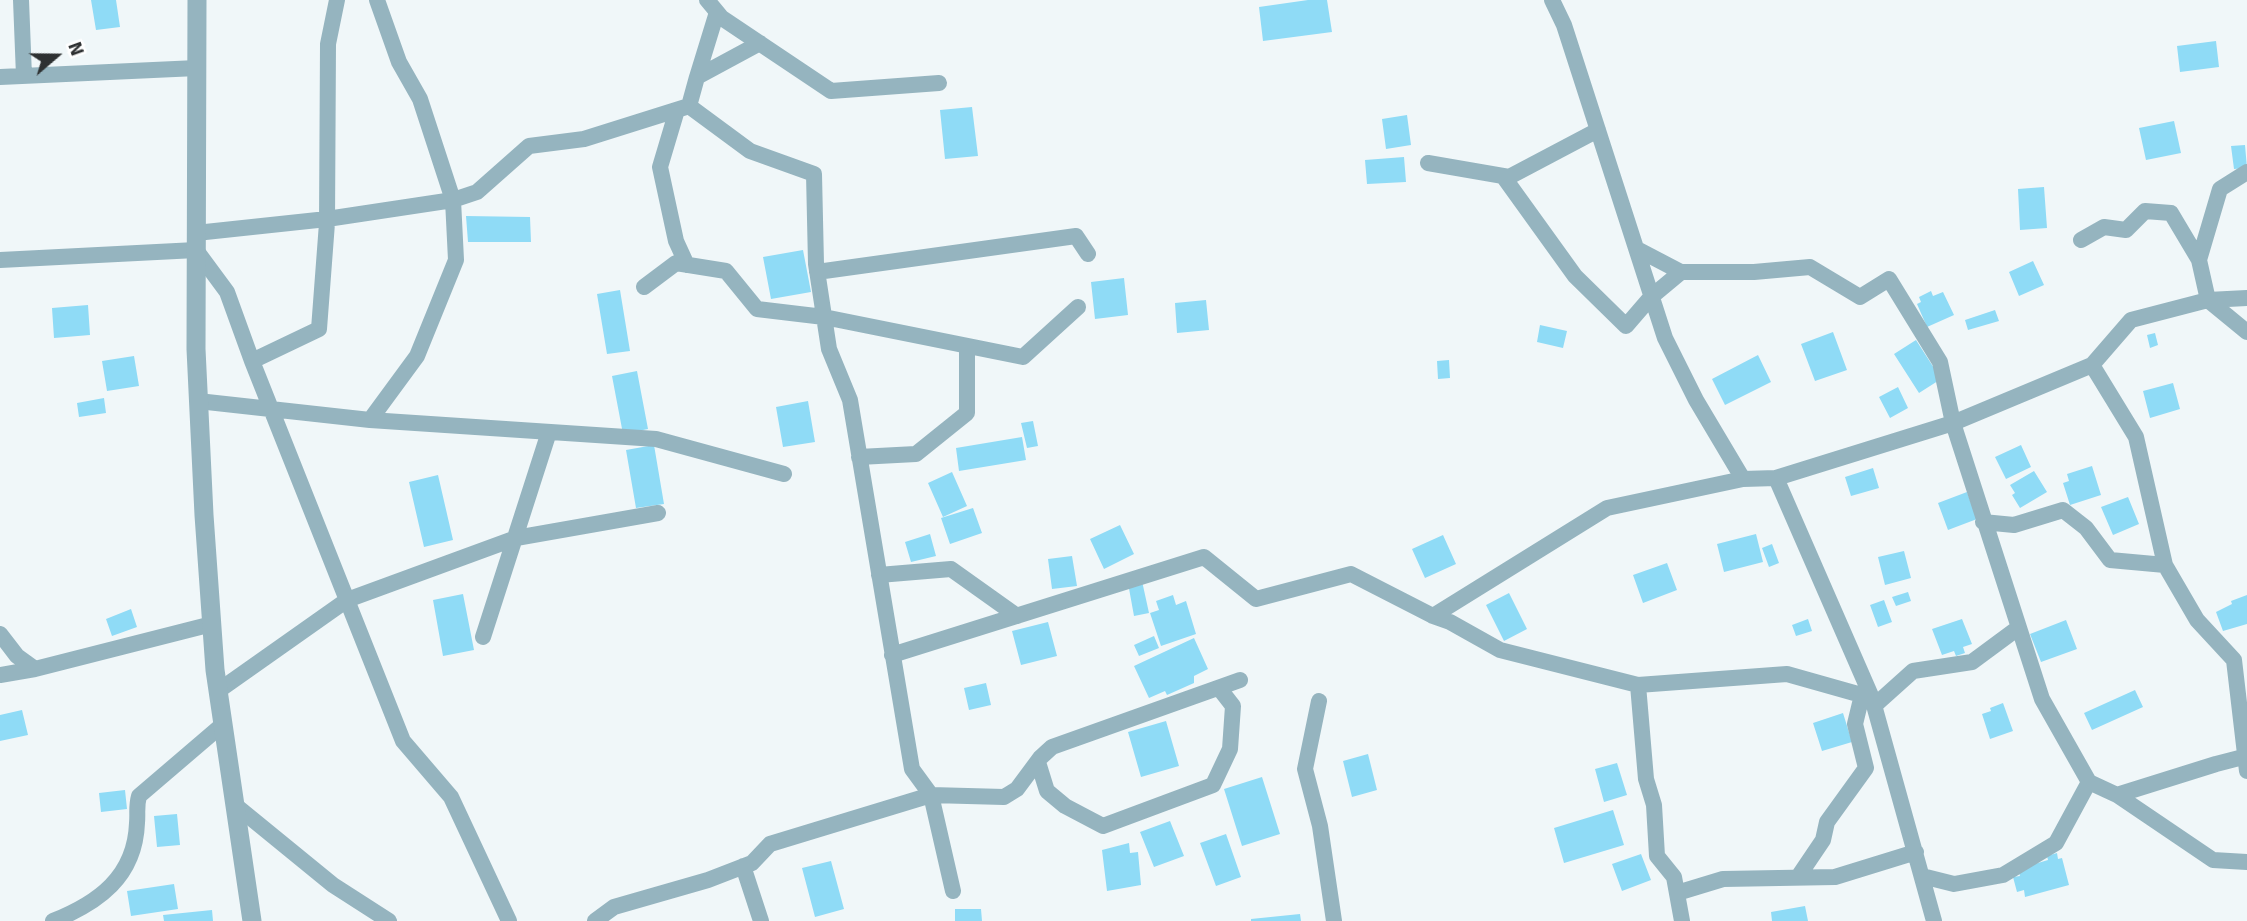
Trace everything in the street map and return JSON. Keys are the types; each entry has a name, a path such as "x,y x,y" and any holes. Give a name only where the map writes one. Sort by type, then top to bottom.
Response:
{"street":[{"path":"21,0 24,76"},
{"path":"197,0 198,401 218,691 252,921"},
{"path":"252,361 319,328 327,219 328,44 337,0"},
{"path":"370,420 417,356 456,260 453,200 420,99 398,62 377,0"},
{"path":"1552,0 1564,25 1665,338 1696,400 1743,479"},
{"path":"687,265 676,241 660,167 697,77 712,6 760,43 831,90 939,83"},
{"path":"697,77 760,43"},
{"path":"0,77 197,68"},
{"path":"0,260 196,241 453,200 477,192 529,146 584,139 683,108"},
{"path":"683,108 750,151 814,174 817,272 828,349 850,400 912,769 931,795 953,891"},
{"path":"1428,163 1509,177 1598,130"},
{"path":"2199,260 2220,189 2247,172"},
{"path":"1503,176 1575,276 1626,326 1651,297 1681,272"},
{"path":"2081,240 2104,227 2126,230 2145,211 2171,213 2199,260 2208,300 2247,332"},
{"path":"817,272 1076,236 1088,254"},
{"path":"196,241 227,292 270,408 403,741 451,797 509,921"},
{"path":"1637,249 1681,272 1754,272 1810,267 1860,297 1889,279 1940,362 1953,423 2042,699 2089,782 2117,795 2213,860 2247,862"},
{"path":"643,287 676,263 726,271 757,309 824,317 1023,357 1078,307"},
{"path":"1433,617 1607,508 1743,479 1776,478 1953,423 2092,365 2131,320 2208,300 2247,298"},
{"path":"859,457 916,454 967,413 967,346"},
{"path":"2092,365 2136,437 2165,565 2197,620 2234,660 2246,762 2216,764 2117,795"},
{"path":"198,401 370,420 656,439 785,474"},
{"path":"483,637 549,432"},
{"path":"1776,478 1869,700 1916,852 1934,921"},
{"path":"1983,522 2014,525 2063,510 2087,528 2110,560 2165,565"},
{"path":"218,691 347,600 516,538 658,513"},
{"path":"892,655 1205,557 1256,599 1351,574 1433,617 1450,622 1500,650 1638,685 1787,674 1869,700"},
{"path":"879,575 951,569 1017,615"},
{"path":"0,675 35,669 212,624"},
{"path":"1798,877 1823,840 1827,822 1867,768 1856,724 1869,700 1913,671 1972,662 2018,628"},
{"path":"0,634 18,656 35,669"},
{"path":"595,921 614,907 708,880 752,863 770,844 931,795 1004,797 1017,789 1052,747 1240,680"},
{"path":"1638,685 1646,779 1654,805 1657,856 1674,877 1682,921"},
{"path":"1038,762 1046,791 1065,806 1103,825 1213,785 1230,749 1233,706 1219,688"},
{"path":"1319,701 1305,769 1320,826 1334,921"},
{"path":"53,921 80,910 104,894 122,872 132,849 137,823 135,809 139,796 222,724"},
{"path":"1922,876 1954,884 2003,875 2056,843 2089,782"},
{"path":"234,805 333,885 389,921"},
{"path":"1677,893 1723,878 1835,877 1916,852"},
{"path":"743,866 761,921"}],"building":[{"path":"91,0 116,0 120,27 96,30"},
{"path":"1327,0 1332,32 1263,41 1259,7"},
{"path":"2216,41 2219,67 2180,72 2177,46"},
{"path":"972,107 978,156 945,159 940,110"},
{"path":"1407,115 1411,145 1386,149 1382,119"},
{"path":"2174,121 2181,153 2146,160 2139,128"},
{"path":"2245,145 2247,168 2234,169 2231,146"},
{"path":"1404,157 1406,182 1367,184 1365,160"},
{"path":"2044,187 2047,228 2020,230 2018,189"},
{"path":"466,216 530,217 531,242 468,242"},
{"path":"803,250 811,292 771,299 763,257"},
{"path":"2033,261 2044,285 2019,296 2009,272"},
{"path":"1124,278 1128,315 1095,319 1091,282"},
{"path":"620,290 630,351 607,354 597,294"},
{"path":"1931,291 1933,296 1943,292 1954,315 1927,327 1917,304 1921,302 1919,297"},
{"path":"1206,300 1209,330 1177,333 1175,303"},
{"path":"88,305 90,335 54,338 52,308"},
{"path":"1995,310 1999,321 1968,330 1965,320"},
{"path":"1540,325 1567,331 1563,348 1537,342"},
{"path":"1833,332 1847,370 1815,381 1801,344"},
{"path":"2155,333 2158,345 2150,348 2147,335"},
{"path":"1916,340 1941,379 1919,393 1894,354"},
{"path":"1758,355 1771,382 1725,405 1712,379"},
{"path":"134,356 139,386 107,391 102,361"},
{"path":"1449,360 1450,378 1438,379 1437,361"},
{"path":"637,371 648,429 623,434 612,376"},
{"path":"2173,383 2180,409 2150,418 2143,391"},
{"path":"1898,387 1908,408 1890,418 1879,397"},
{"path":"104,398 106,413 79,417 77,403"},
{"path":"808,401 815,442 783,447 776,407"},
{"path":"1033,421 1038,446 1027,448 1021,423"},
{"path":"1022,437 1026,460 959,471 956,448"},
{"path":"654,445 664,504 636,508 626,450"},
{"path":"2021,445 2031,467 2006,479 1995,457"},
{"path":"2092,466 2101,495 2070,505 2063,483 2069,481 2067,474"},
{"path":"1873,468 1879,488 1851,496 1845,477"},
{"path":"2034,471 2047,492 2020,508 2012,495 2015,493 2010,485"},
{"path":"952,472 967,506 943,517 928,483"},
{"path":"438,475 453,540 424,547 409,482"},
{"path":"1967,492 1977,519 1948,530 1938,503"},
{"path":"2128,497 2139,524 2113,535 2101,507"},
{"path":"973,508 982,533 950,544 941,518"},
{"path":"1120,525 1134,554 1104,569 1090,539"},
{"path":"930,534 936,556 911,562 905,542"},
{"path":"1756,534 1763,562 1724,572 1717,544"},
{"path":"1443,535 1456,564 1425,578 1412,549"},
{"path":"1772,544 1779,563 1769,567 1762,548"},
{"path":"1904,551 1911,578 1885,585 1878,557"},
{"path":"1072,556 1077,586 1052,589 1048,559"},
{"path":"1667,563 1677,590 1643,603 1633,575"},
{"path":"1142,581 1149,613 1134,616 1128,583"},
{"path":"1908,592 1911,601 1896,606 1892,597"},
{"path":"1509,593 1527,629 1504,641 1486,605"},
{"path":"463,594 474,650 443,656 433,600"},
{"path":"1173,595 1176,605 1186,601 1196,634 1161,646 1150,613 1159,610 1156,601"},
{"path":"2247,595 2247,624 2223,631 2216,612 2232,604 2231,601"},
{"path":"1884,600 1892,622 1878,627 1870,605"},
{"path":"131,609 137,627 112,636 106,619"},
{"path":"1808,619 1812,631 1796,636 1792,625"},
{"path":"1962,619 1972,644 1963,647 1965,653 1956,656 1954,651 1942,655 1932,629"},
{"path":"2066,620 2077,649 2041,662 2030,634"},
{"path":"1048,622 1057,656 1021,665 1012,631"},
{"path":"1154,636 1159,648 1139,656 1134,645"},
{"path":"1194,638 1208,669 1194,676 1194,683 1167,695 1165,691 1149,698 1134,666"},
{"path":"986,683 991,705 969,710 964,688"},
{"path":"2135,690 2143,707 2092,730 2084,713"},
{"path":"2003,703 2013,731 1990,739 1982,714"},
{"path":"22,710 28,735 0,741 0,715"},
{"path":"1843,713 1852,742 1822,751 1813,723"},
{"path":"1166,721 1179,766 1141,777 1128,732"},
{"path":"1368,754 1377,790 1352,797 1343,761"},
{"path":"1617,763 1627,795 1604,802 1595,769"},
{"path":"1262,777 1280,834 1242,846 1224,789"},
{"path":"125,790 127,809 101,812 99,793"},
{"path":"1613,810 1624,845 1564,863 1554,828"},
{"path":"177,814 180,845 157,847 154,816"},
{"path":"1170,821 1184,856 1154,867 1140,832"},
{"path":"1226,834 1241,877 1216,886 1200,843"},
{"path":"1129,843 1130,853 1138,852 1141,885 1107,891 1102,850"},
{"path":"2057,853 2058,859 2062,858 2069,885 2025,897 2024,890 2017,892 2013,877 2020,876 2018,869 2048,860 2047,856"},
{"path":"1641,854 1651,880 1622,891 1612,864"},
{"path":"831,861 844,909 815,917 802,868"},
{"path":"174,884 178,909 131,916 127,891"},
{"path":"1805,906 1808,921 1772,921 1771,912"},
{"path":"955,909 981,909 982,921 955,921"},
{"path":"212,910 213,921 164,921 163,915"},
{"path":"1300,914 1301,921 1251,921 1251,919"}]}
